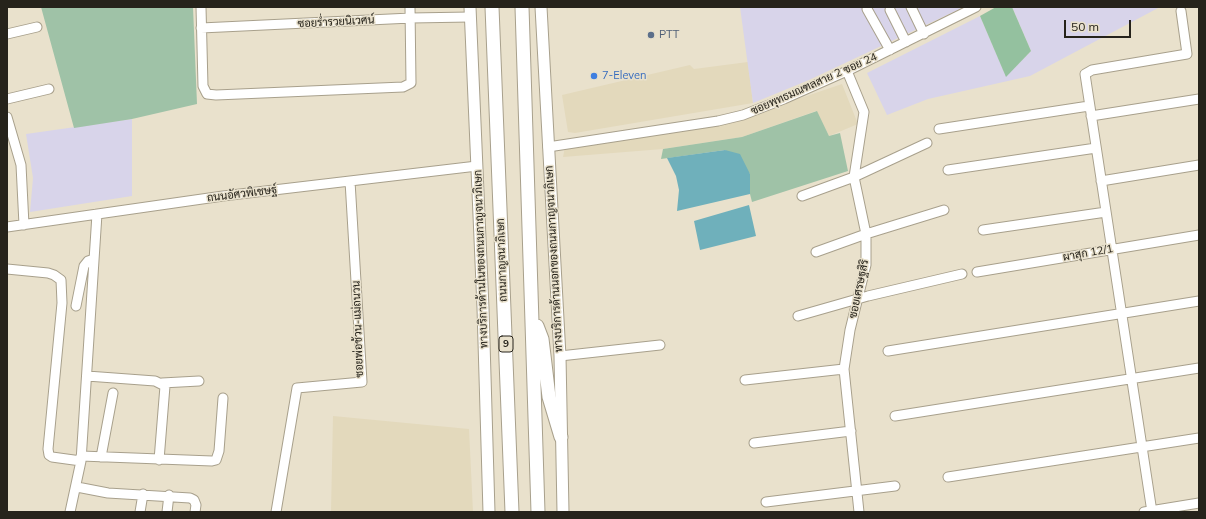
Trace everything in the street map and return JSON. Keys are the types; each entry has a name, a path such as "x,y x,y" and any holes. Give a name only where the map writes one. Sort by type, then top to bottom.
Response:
{"highway":[{"name":"ถนนกาญจนาภิเษก","path":"491,7 512,512"},
{"path":"522,7 538,512"},
{"path":"533,317 542,339 549,397 561,437"},
{"path":"506,512 511,487"}],"main road":[{"name":"ทางบริการด้านนอกของถนนกาญจนาภิเษก","path":"541,7 560,356 563,512"},
{"name":"ทางบริการด้านในของถนนกาญจนาภิเษก","path":"470,12 489,512"}],"street":[{"path":"200,7 204,86 208,94 402,87 411,83 410,7"},
{"path":"911,7 924,34"},
{"name":"ซอยพุทธมณฑลสาย 2 ซอย 24","path":"548,147 718,121 743,115 784,99 848,70 924,34 976,7"},
{"path":"867,9 890,50"},
{"path":"890,10 906,42"},
{"path":"1181,11 1187,54 1092,70 1085,74 1132,378 1150,512 1199,503"},
{"name":"ซอยร่ำรวยนิเวศน์","path":"201,28 411,18 470,12"},
{"path":"7,34 37,27"},
{"name":"ซอยเศรษฐสิริ","path":"848,70 864,112 854,177 866,234 866,265 850,330 844,369 859,512"},
{"path":"7,99 49,89"},
{"path":"1091,116 1199,99"},
{"path":"939,129 1089,106"},
{"path":"7,117 21,165 24,225"},
{"path":"802,196 854,177 927,143"},
{"path":"948,170 1096,148"},
{"path":"1101,181 1199,165"},
{"name":"ถนนอัศวพิเชษฐ์","path":"7,227 350,181 477,166"},
{"name":"ซอยพ่อช้วน-แม่ถนวน","path":"276,512 297,388 362,382 350,181"},
{"path":"816,252 866,234 944,210"},
{"path":"983,230 1106,212"},
{"path":"70,512 81,458 97,214"},
{"name":"ผาสุก 12/1","path":"977,272 1111,248 1199,235"},
{"path":"76,306 84,266 88,261 94,259"},
{"path":"7,269 48,273 62,280 62,303 48,449 49,455 81,458 101,457 206,462 216,460 219,451 223,398"},
{"path":"798,316 858,299 962,274"},
{"path":"888,351 1199,301"},
{"path":"560,356 660,345"},
{"path":"895,416 1199,368"},
{"path":"745,380 844,369"},
{"path":"87,376 162,383 199,381"},
{"path":"159,460 166,389 162,383"},
{"path":"101,457 113,393"},
{"path":"754,443 851,432"},
{"path":"948,477 1199,438"},
{"path":"766,502 895,486"},
{"path":"76,487 94,491 169,495 190,498 194,500 195,512"},
{"path":"140,512 142,494"},
{"path":"167,512 169,495"}],"shaded area":[{"path":"740,7 964,7 809,80 753,103"},
{"path":"1012,7 1160,7 1030,76 928,99 887,115 867,73 980,16 1006,76 1031,51"},
{"path":"748,62 753,103 575,133 568,132 562,95 690,65 694,69"},
{"path":"842,84 858,124 829,136 816,111 742,137 663,149 563,157 565,147 727,123"},
{"path":"132,119 132,196 30,212 33,178 26,134"},
{"path":"333,416 469,429 473,512 331,512"}],"green space":[{"path":"41,7 193,7 197,104 132,119 74,128"},
{"path":"996,7 1012,7 1031,51 1006,77 980,16"},
{"path":"817,111 829,136 840,133 848,171 752,202 750,194 750,174 725,150 661,159 663,149 742,137"}],"water":[{"path":"725,150 740,154 750,174 750,194 677,211 679,190 676,176 667,158"},
{"path":"749,205 756,236 700,250 694,221"}],"place":[{"name":"PTT","path":"651,35"},
{"name":"7-Eleven","path":"594,76"}]}
